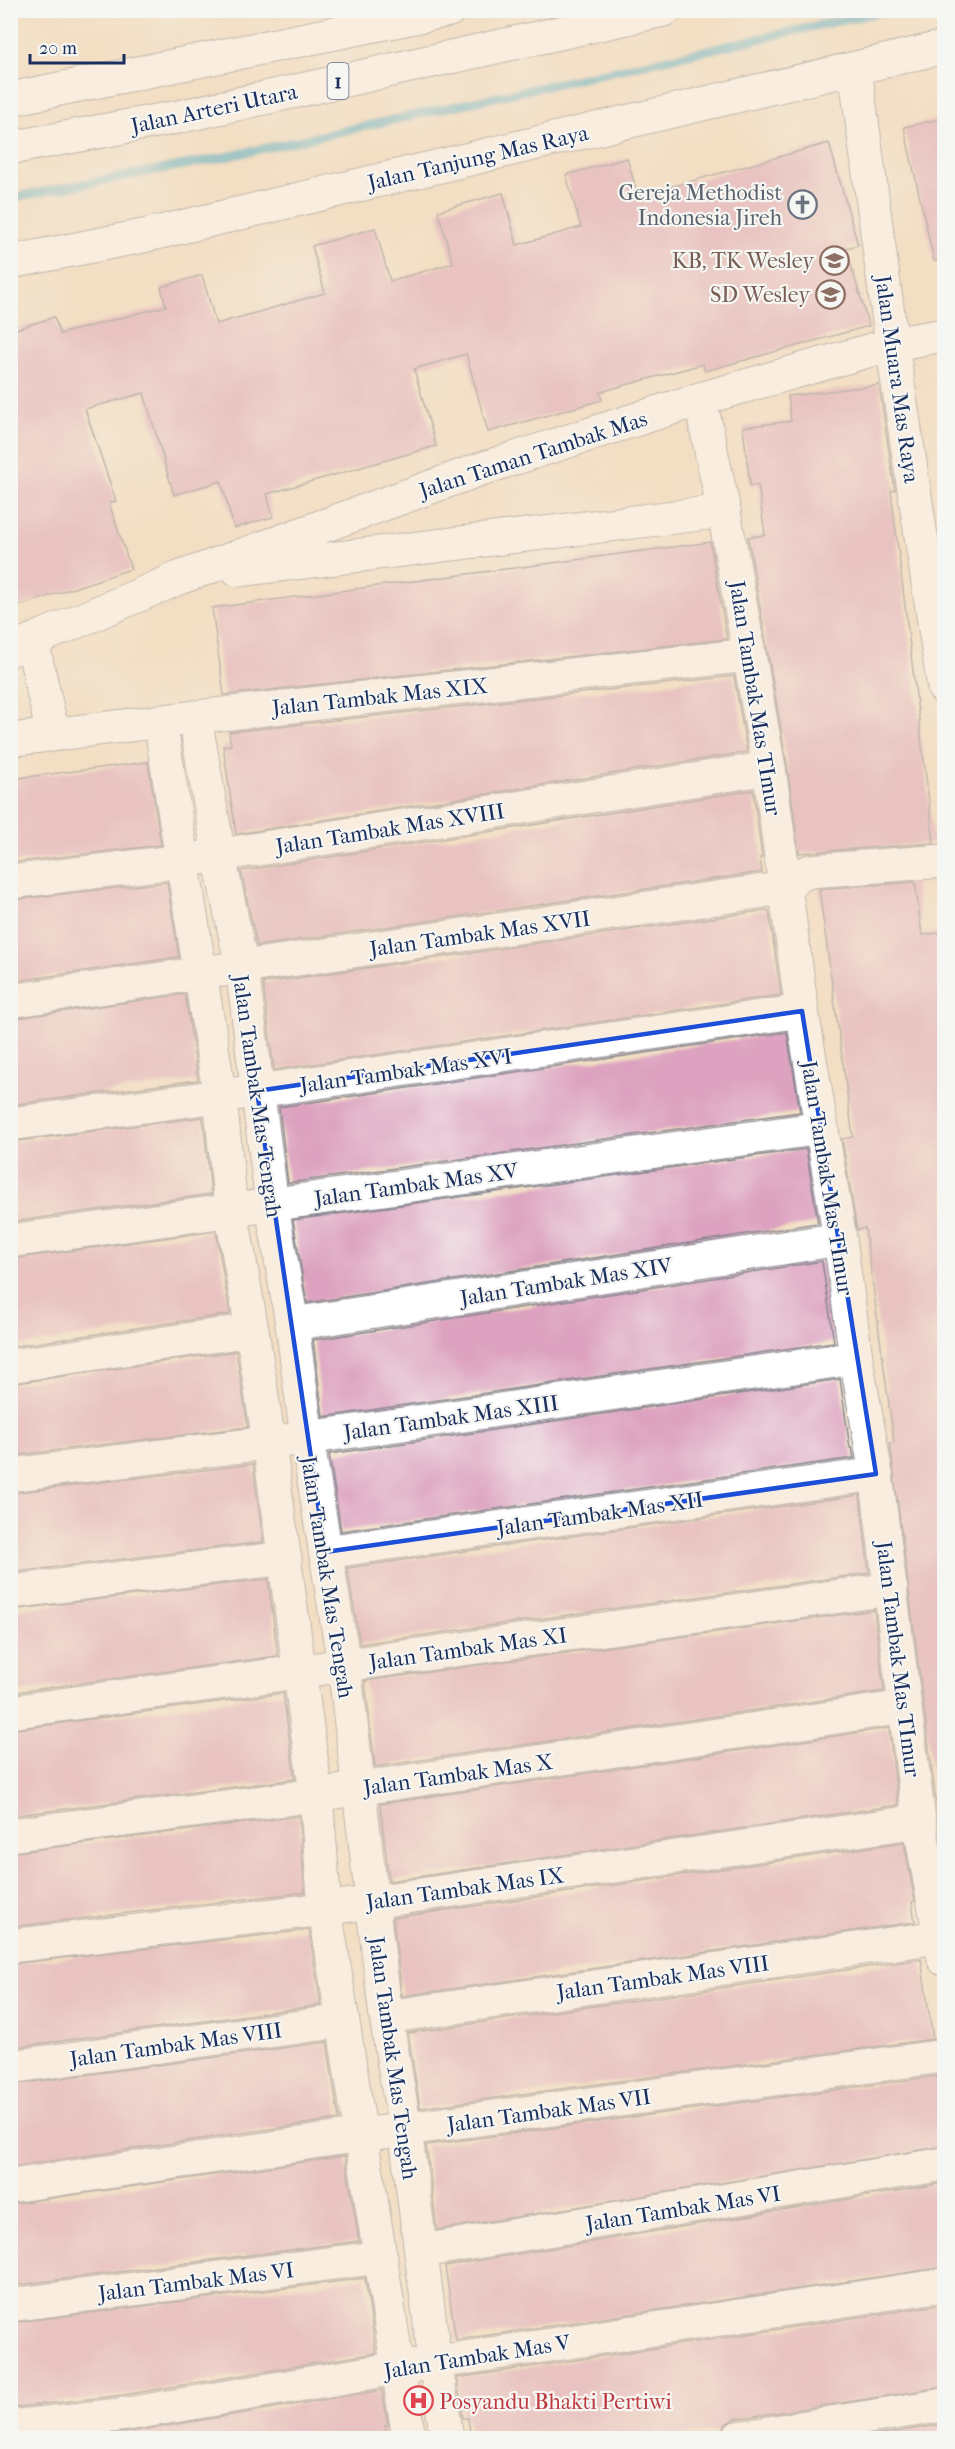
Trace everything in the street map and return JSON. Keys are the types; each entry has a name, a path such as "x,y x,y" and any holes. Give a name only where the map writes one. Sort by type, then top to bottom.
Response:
{"main road":[{"name":"1","path":"10,99 449,10"},
{"name":"Jalan Arteri Utara","path":"10,148 178,117 664,10"},
{"path":"308,39 318,86"},
{"name":"Jalan Tanjung Mas Raya","path":"10,262 143,236 945,47"},
{"name":"Jalan Muara Mas Raya","path":"855,69 892,344 945,688"},
{"name":"Jalan Taman Tambak Mas","path":"21,646 179,578 478,470 700,399 892,344 945,335"},
{"name":"Jalan Tambak Mas TImur","path":"700,399 724,511 769,768 802,1011 876,1474 919,1821 942,1948"},
{"name":"Jalan Taman Tambak Mas","path":"179,578 724,511"},
{"path":"21,646 53,735"},
{"name":"Jalan Tambak Mas XIX","path":"10,740 159,721 749,655"},
{"name":"Jalan Tambak Mas Tengah","path":"195,717 219,856 242,968 272,1204 344,1665 386,2018 405,2129 447,2439"},
{"name":"Jalan Tambak Mas Tengah","path":"159,721 220,1097 231,1210 269,1443 316,1795 325,1909 409,2439"},
{"name":"Jalan Tambak Mas XVIII","path":"10,882 219,856 769,768"},
{"name":"Jalan Tambak Mas XVII","path":"10,1000 785,888 798,876 810,871 945,861"},
{"name":"Jalan Tambak Mas XVI","path":"10,1125 257,1092 802,1011"},
{"name":"Jalan Tambak Mas XV","path":"10,1241 822,1128"},
{"name":"Jalan Tambak Mas XIV","path":"292,1324 840,1239"},
{"path":"10,1366 252,1330"},
{"name":"Jalan Tambak Mas XIII","path":"10,1475 307,1438 856,1358"},
{"name":"Jalan Tambak Mas XII","path":"325,1552 876,1474"},
{"path":"10,1592 285,1558"},
{"name":"Jalan Tambak Mas XI","path":"10,1712 891,1589"},
{"name":"Jalan Tambak Mas X","path":"10,1835 316,1795 904,1707"},
{"name":"Jalan Tambak Mas IX","path":"10,1946 325,1909 919,1821"},
{"name":"Jalan Tambak Mas VIII","path":"386,2018 942,1948"},
{"name":"Jalan Tambak Mas VIII","path":"10,2067 342,2020"},
{"name":"Jalan Tambak Mas VII","path":"10,2186 405,2129 945,2056"},
{"name":"Jalan Tambak Mas VI","path":"422,2251 945,2164"},
{"name":"Jalan Tambak Mas VI","path":"10,2305 381,2258"},
{"name":"Jalan Tambak Mas V","path":"10,2427 127,2414 435,2362 945,2285"},
{"path":"738,2439 945,2404"}],"highlighted area":[{"path":"802,1011 876,1474 325,1552 257,1091"}],"building":[{"path":"945,118 945,260 934,261 904,127"},
{"path":"829,143 858,245 846,248 869,326 705,371 703,364 600,392 602,400 488,432 466,354 414,369 436,446 267,494 273,517 234,528 221,481 174,495 144,393 85,409 116,501 109,503 131,569 10,609 10,331 54,317 60,334 166,306 161,287 202,275 216,324 325,293 312,246 375,228 390,281 453,263 438,211 503,193 517,245 581,227 566,175 627,158 638,196"},
{"path":"879,385 895,490 891,491 934,843 799,853 787,765 748,537 765,535 758,485 750,486 743,427 791,421 788,396"},
{"path":"710,542 727,639 224,695 212,608"},
{"path":"734,676 747,752 236,834 223,746 231,745 229,732"},
{"path":"148,762 161,845 10,863 10,779"},
{"path":"753,790 762,872 257,946 241,871"},
{"path":"167,882 179,957 10,982 10,900"},
{"path":"915,882 922,935 945,932 945,1857 938,1818 890,1443 894,1442 865,1228 857,1230 842,1139 853,1137 819,889"},
{"path":"769,911 781,995 274,1070 263,983"},
{"path":"185,994 198,1080 10,1105 10,1019"},
{"path":"787,1032 800,1112 288,1183 279,1107"},
{"path":"203,1117 211,1194 10,1222 10,1142"},
{"path":"806,1149 818,1223 307,1303 293,1220"},
{"path":"216,1231 230,1314 10,1347 10,1259"},
{"path":"822,1261 834,1342 323,1417 313,1340"},
{"path":"236,1351 248,1427 10,1456 10,1384"},
{"path":"840,1379 850,1448 852,1448 854,1458 341,1531 329,1454"},
{"path":"253,1464 263,1542 10,1573 10,1493"},
{"path":"860,1495 869,1573 360,1644 347,1568"},
{"path":"268,1579 278,1656 10,1693 10,1610"},
{"path":"874,1610 884,1691 375,1767 365,1681"},
{"path":"283,1693 295,1779 10,1816 10,1730"},
{"path":"889,1728 898,1805 389,1881 380,1804"},
{"path":"299,1816 305,1892 10,1927 10,1853"},
{"path":"904,1842 915,1901 912,1902 915,1922 402,1996 393,1918"},
{"path":"309,1930 321,2005 10,2048 10,1964"},
{"path":"921,1959 933,2039 420,2108 408,2033"},
{"path":"327,2042 339,2119 10,2167 10,2085"},
{"path":"937,2076 945,2125 945,2146 437,2230 426,2145"},
{"path":"345,2156 359,2241 10,2286 10,2204"},
{"path":"945,2183 945,2267 456,2340 445,2266"},
{"path":"365,2278 376,2353 124,2395 10,2408 10,2323"},
{"path":"945,2304 945,2387 735,2419 721,2430 660,2439 471,2439 468,2418 463,2418 457,2378"},
{"path":"382,2390 388,2425 385,2425 387,2439 76,2439 130,2432"},
{"path":"945,2424 945,2439 853,2439"}],"waterway":[{"path":"10,198 221,158 889,10"}],"place":[{"name":"Gereja Methodist Indonesia Jireh","path":"803,205"},
{"name":"KB, TK Wesley","path":"835,260"},
{"name":"SD Wesley","path":"831,294"},
{"name":"Posyandu Bhakti Pertiwi","path":"418,2401"}]}
